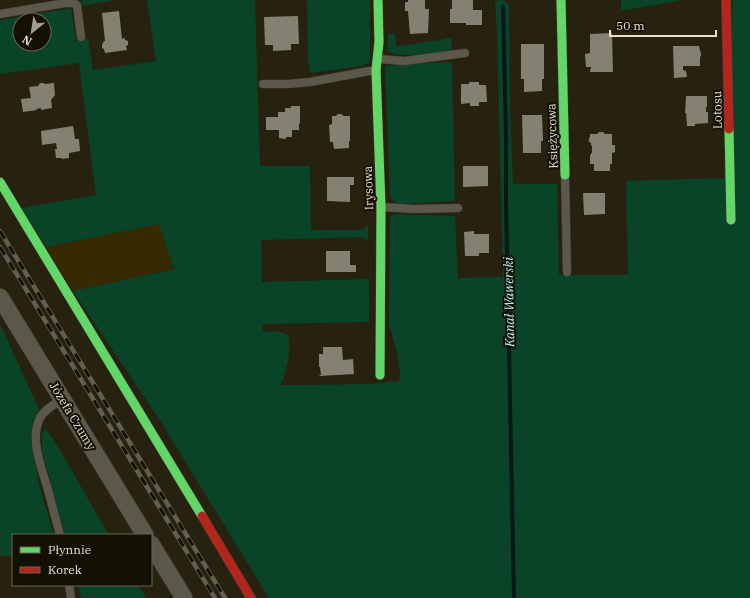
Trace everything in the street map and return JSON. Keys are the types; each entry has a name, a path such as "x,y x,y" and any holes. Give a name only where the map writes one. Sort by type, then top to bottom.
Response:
{"street":[{"name":"Irysowa","path":"378,0 379,42 376,70 380,207 380,375"},
{"name":"Księżycowa","path":"561,0 565,175"},
{"name":"Lotosu","path":"726,0 731,220"},
{"path":"0,182 251,598"},
{"name":"Józefa Czumy","path":"0,297 144,534"},
{"path":"152,546 184,598"}],"lane":[{"path":"0,14 73,2 77,5 82,37"},
{"path":"378,59 404,61 465,53"},
{"path":"263,84 310,82 376,70"},
{"name":"Księżycowa","path":"565,175 567,272"},
{"path":"380,207 414,209 458,208"},
{"path":"60,534 39,460 36,432 44,412 62,399"},
{"path":"69,586 72,598"}],"shaded area":[{"path":"159,223 174,269 73,291 46,247"}],"green space":[{"path":"81,0 114,0 83,6"},
{"path":"147,0 255,0 260,166 310,166 311,230 363,230 368,225 368,242 363,237 261,240 262,282 369,279 369,322 263,324 263,332 276,331 288,335 289,354 281,385 371,384 399,381 400,372 396,349 389,324 390,217 395,214 455,216 458,278 503,277 495,2 498,0 503,0 509,5 513,184 557,184 559,275 628,275 626,181 724,178 733,0 750,0 750,598 269,598 161,422 73,291 174,269 159,224 46,247 22,208 96,195 79,63 0,74 0,20 12,18 12,52 52,52 52,12 47,12 71,8 76,41 88,39 93,70 156,61"},
{"path":"307,0 370,0 370,62 362,66 310,73 308,62"},
{"path":"621,0 682,0 621,11"},
{"path":"395,33 396,47 451,38 452,49 444,54 398,55 387,50 388,34"},
{"path":"451,62 455,201 399,204 390,197 385,66 398,64"},
{"path":"0,324 39,409 33,421 32,442 39,485 54,534 12,534 12,556 0,556"},
{"path":"46,429 58,447 108,534 65,534 42,451 42,433"},
{"path":"78,586 139,586 146,598 81,598"}],"building":[{"path":"408,0 425,0 425,9 429,9 428,33 410,34 408,11 405,11 405,2 408,2"},
{"path":"452,0 473,0 473,10 482,10 482,25 450,23 450,9 452,9"},
{"path":"119,11 122,39 125,38 125,40 128,41 128,45 126,46 127,50 105,53 104,49 102,48 103,41 105,41 102,13"},
{"path":"298,16 299,44 291,44 291,50 273,51 273,45 265,45 264,17"},
{"path":"612,33 613,72 590,72 591,67 586,67 585,54 590,53 590,34"},
{"path":"521,44 544,44 544,79 542,79 542,91 524,92 524,79 521,79"},
{"path":"673,46 699,46 701,53 700,66 683,66 683,70 686,71 687,77 674,78"},
{"path":"469,82 479,82 479,85 486,85 487,102 479,102 479,106 470,106 470,103 461,104 461,84 469,84"},
{"path":"40,83 54,83 55,95 51,100 52,108 41,110 41,108 23,112 21,99 31,98 29,87 38,86"},
{"path":"686,96 707,96 706,112 708,112 708,123 687,126 685,113"},
{"path":"291,106 300,106 299,130 292,130 292,137 286,137 286,139 279,138 279,130 266,130 266,117 278,117 278,112 285,112 285,108 291,108"},
{"path":"338,114 350,116 349,148 334,149 333,142 330,142 329,125 332,124 332,116 336,116"},
{"path":"522,115 542,115 543,141 541,141 541,153 523,153"},
{"path":"73,126 75,139 79,139 80,151 69,153 69,158 56,158 56,143 42,145 41,131"},
{"path":"599,132 612,134 612,145 615,145 615,152 612,153 612,164 610,164 610,171 594,171 594,164 590,164 592,145 591,146 591,143 589,142 590,134 597,134"},
{"path":"463,166 488,166 488,186 463,187"},
{"path":"327,177 354,177 354,185 350,185 350,202 327,201"},
{"path":"583,193 605,193 605,214 584,215"},
{"path":"474,231 474,234 489,234 489,253 479,253 479,256 465,256 464,232"},
{"path":"326,251 350,251 350,265 356,265 356,272 326,272"},
{"path":"323,347 342,347 343,360 353,359 354,374 319,376 321,375 319,367 319,354 323,354"}],"waterway":[{"name":"Kanał Wawerski","path":"503,6 514,598"}],"railway":[{"path":"0,231 225,598"},
{"path":"0,247 215,598"}],"traffic: fast":[{"path":"378,0 379,42 376,70 381,207 380,375"},
{"path":"561,0 565,175"},
{"path":"729,129 731,220"},
{"path":"0,182 202,516"}],"traffic: jam":[{"path":"726,0 729,129"},
{"path":"202,516 251,598"}]}
